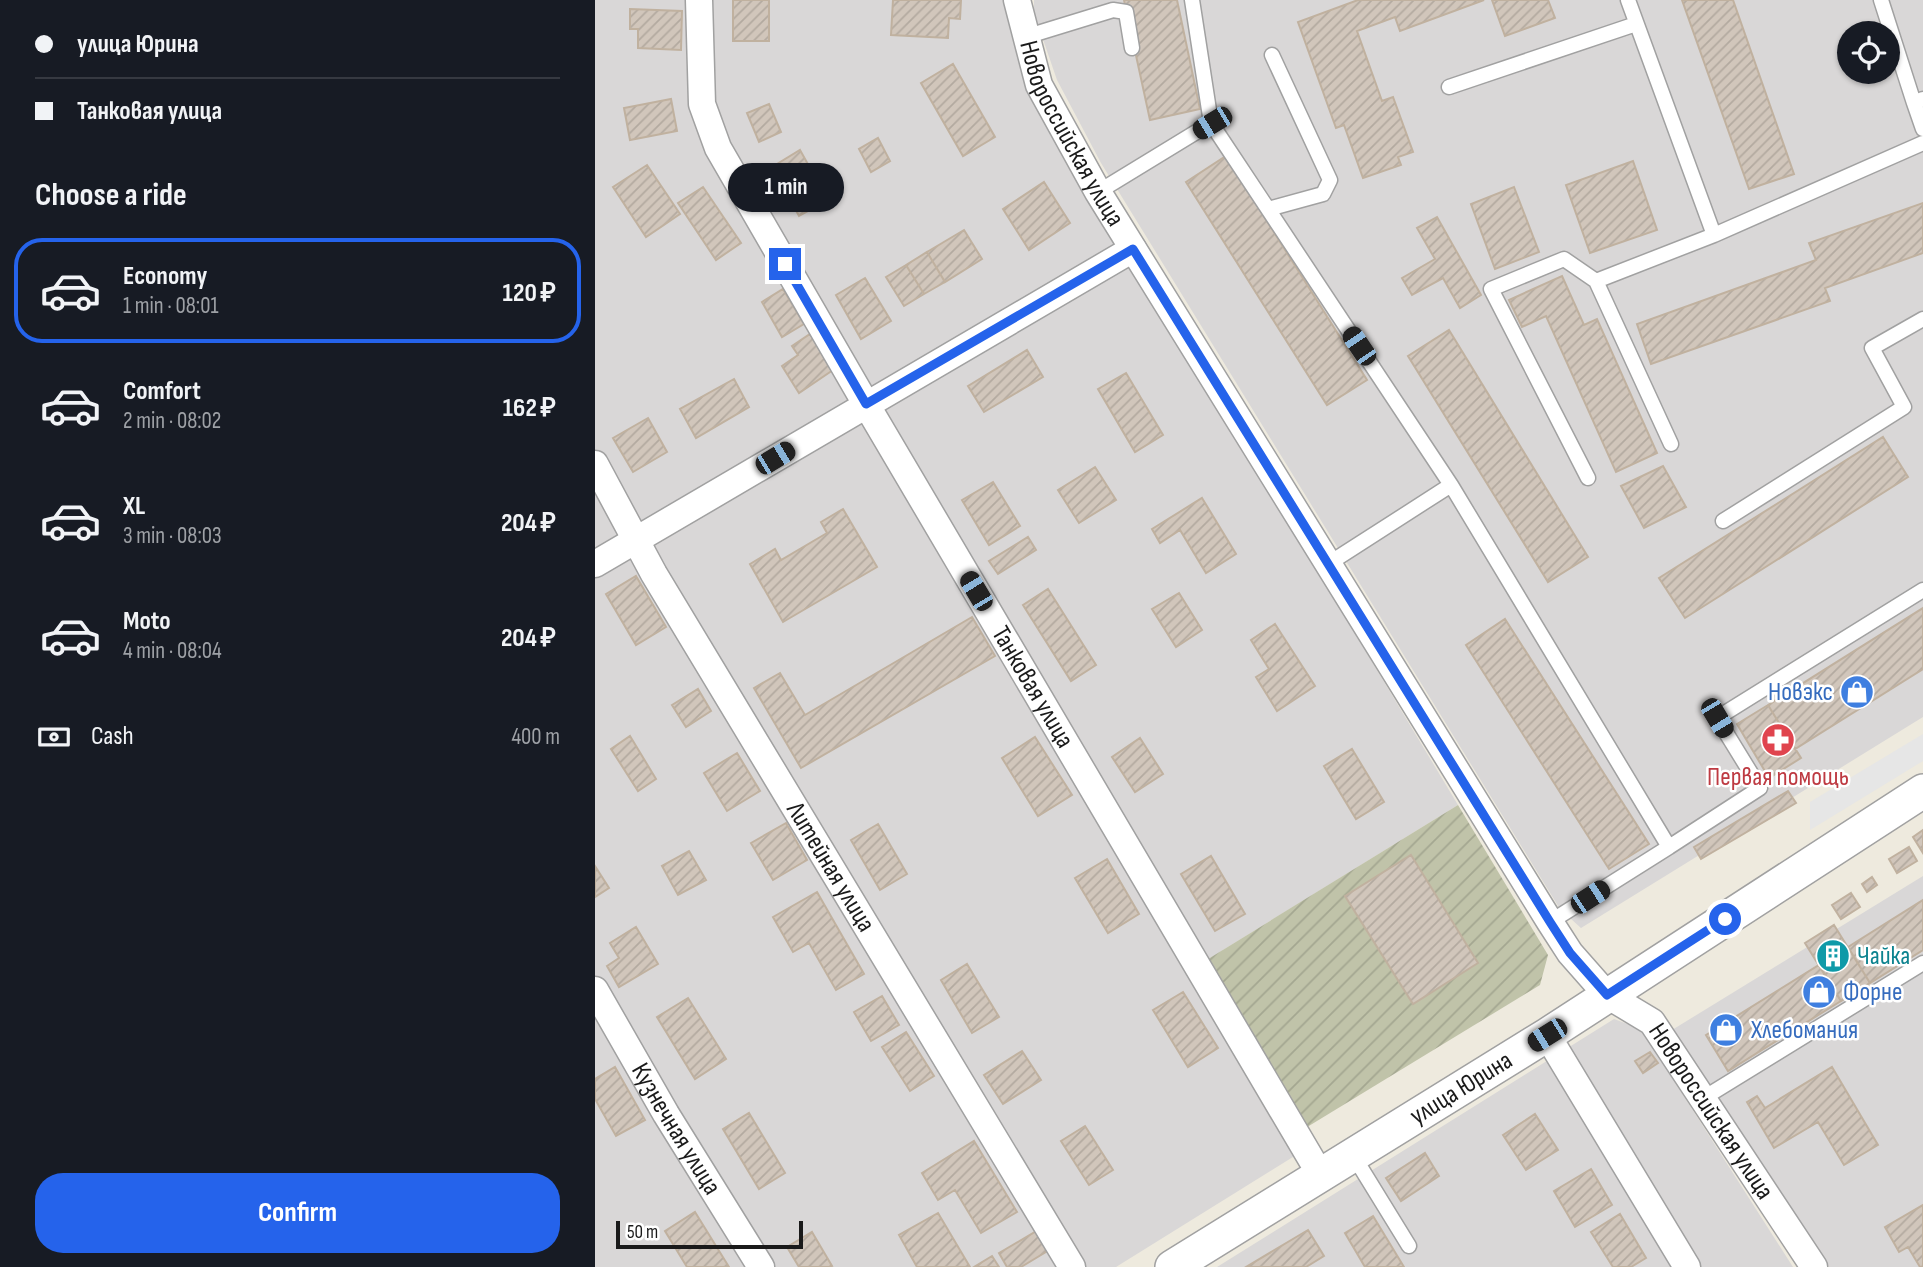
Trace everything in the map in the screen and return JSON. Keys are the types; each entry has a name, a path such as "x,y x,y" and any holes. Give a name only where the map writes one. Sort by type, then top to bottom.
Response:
{"street":[{"name":"Танковая улица","path":"699,0 702,104 718,148 1320,1174"},
{"name":"Новороссийская улица","path":"1017,0 1039,86 1098,192 1550,922 1570,953 1607,995 1652,1022 1814,1267"},
{"path":"595,564 1133,249"},
{"name":"Литейная улица","path":"595,464 654,574 1072,1267"},
{"name":"улица Юрина","path":"1171,1267 1547,1035 1923,791"},
{"name":"Кузнечная улица","path":"595,990 666,1114 761,1267"},
{"path":"1547,1035 1687,1267"}],"lane":[{"path":"1192,0 1212,123 1451,485 1668,847"},
{"path":"1627,0 1714,235"},
{"path":"1881,0 1918,101 1923,129"},
{"path":"1025,37 1113,10 1126,12 1132,48"},
{"path":"1448,87 1636,24"},
{"path":"1268,209 1323,194 1330,180 1272,55"},
{"path":"1098,192 1212,123"},
{"path":"1596,281 1714,235 1923,143"},
{"path":"1588,478 1491,289 1564,259 1596,281 1671,444"},
{"path":"1723,520 1904,407 1873,348 1923,319"},
{"path":"1328,564 1451,485"},
{"path":"1550,922 1760,788 1717,718 1923,590"},
{"path":"1702,1099 1923,963"},
{"path":"1352,1154 1409,1247"}],"shaded area":[{"path":"595,0 1019,0 1027,87 1458,805 1194,968 1301,1152 1116,1267 595,1267"},
{"path":"1034,0 1923,0 1923,717 1581,928 1560,909 1101,163 1057,80 1034,13"},
{"path":"1923,734 1923,761 1810,830 1810,802"},
{"path":"1458,805 1548,955 1540,985 1299,1132 1200,964"},
{"path":"1923,876 1923,1267 1829,1267 1672,1030"},
{"path":"1614,1019 1641,1029 1793,1267 1217,1267"}],"building":[{"path":"733,0 769,0 769,41 733,41"},
{"path":"893,0 961,0 960,19 949,18 948,38 891,35"},
{"path":"1124,0 1177,0 1200,109 1150,120"},
{"path":"1358,0 1484,0 1400,31 1395,17 1357,31 1382,101 1393,97 1413,152 1398,157 1401,165 1363,178 1344,125 1336,128 1298,22"},
{"path":"1492,0 1548,0 1555,18 1505,36"},
{"path":"1682,0 1733,0 1794,174 1749,189"},
{"path":"630,9 682,11 681,50 638,48 638,29 630,29"},
{"path":"953,64 995,137 963,156 921,83"},
{"path":"671,99 677,131 630,140 624,108"},
{"path":"769,104 781,132 759,142 747,113"},
{"path":"878,138 890,161 871,172 859,149"},
{"path":"800,150 828,200 799,216 772,167"},
{"path":"1226,156 1367,380 1327,405 1186,182"},
{"path":"1633,161 1657,230 1590,253 1566,185"},
{"path":"647,165 680,214 646,237 613,187"},
{"path":"1044,182 1070,223 1029,250 1003,209"},
{"path":"703,187 741,243 716,260 678,203"},
{"path":"1514,187 1539,252 1495,269 1471,204"},
{"path":"1923,203 1923,253 1825,288 1830,301 1651,364 1637,324 1816,260 1809,243"},
{"path":"1437,217 1481,295 1460,308 1443,278 1412,295 1402,278 1435,259 1417,228"},
{"path":"964,230 982,259 945,282 927,252"},
{"path":"927,252 945,282 924,294 906,265"},
{"path":"906,265 924,294 904,306 886,277"},
{"path":"1562,276 1584,325 1597,319 1657,453 1616,472 1546,316 1522,327 1509,300"},
{"path":"865,278 891,321 861,339 836,295"},
{"path":"783,289 804,324 782,337 762,302"},
{"path":"1449,330 1588,557 1548,582 1408,356"},
{"path":"810,334 833,370 799,393 782,366 798,355 792,346"},
{"path":"1027,350 1043,377 984,412 968,386"},
{"path":"1126,373 1163,435 1135,452 1098,389"},
{"path":"734,379 749,407 696,438 680,409"},
{"path":"648,418 667,452 633,472 613,438"},
{"path":"1883,437 1908,477 1685,618 1659,578"},
{"path":"1663,466 1686,507 1644,528 1621,486"},
{"path":"1095,467 1116,500 1079,523 1058,490"},
{"path":"993,482 1020,526 989,545 962,500"},
{"path":"1202,498 1236,554 1206,573 1180,530 1160,543 1152,529"},
{"path":"843,509 877,567 783,622 750,564 775,549 781,560 827,533 821,522"},
{"path":"1028,537 1036,550 998,574 989,561"},
{"path":"636,576 666,627 636,645 606,594"},
{"path":"1048,589 1096,665 1071,681 1023,605"},
{"path":"1179,593 1202,630 1176,647 1152,609"},
{"path":"1923,608 1923,669 1795,749 1768,705"},
{"path":"972,617 995,656 801,768 754,688 780,673 805,715"},
{"path":"1505,619 1649,844 1609,869 1466,645"},
{"path":"1275,624 1315,686 1277,711 1256,677 1269,669 1251,640"},
{"path":"698,689 711,711 686,727 672,705"},
{"path":"1768,705 1801,758 1769,778 1737,724"},
{"path":"630,736 656,779 638,791 611,749"},
{"path":"1035,737 1072,795 1038,816 1002,758"},
{"path":"1140,738 1163,774 1135,792 1112,757"},
{"path":"1352,749 1384,802 1356,819 1324,766"},
{"path":"737,753 760,791 727,811 704,773"},
{"path":"1788,791 1796,803 1701,859 1694,847"},
{"path":"786,823 807,860 773,880 751,843"},
{"path":"878,824 907,874 880,890 851,840"},
{"path":"1923,830 1923,853 1913,837"},
{"path":"1909,847 1917,861 1897,873 1889,859"},
{"path":"689,851 706,880 678,895 662,866"},
{"path":"1411,855 1478,963 1413,1004 1345,896"},
{"path":"1211,856 1245,914 1215,931 1181,874"},
{"path":"1107,859 1139,914 1108,933 1075,878"},
{"path":"595,866 609,888 595,897"},
{"path":"1872,877 1877,885 1867,892 1862,884"},
{"path":"817,892 864,974 836,990 809,943 793,952 773,917"},
{"path":"1851,893 1860,907 1841,919 1832,905"},
{"path":"1923,900 1923,950 1870,983 1848,947"},
{"name":"Чайка","path":"1834,925 1870,983 1841,1001 1805,943"},
{"path":"636,927 658,964 619,987 607,966 619,958 610,943"},
{"path":"967,964 999,1017 972,1033 941,980"},
{"path":"1819,965 1841,1001 1728,1071 1706,1035"},
{"path":"1183,992 1218,1048 1188,1067 1153,1010"},
{"path":"882,996 899,1025 871,1041 854,1012"},
{"path":"688,998 726,1059 695,1079 657,1017"},
{"path":"906,1032 934,1076 910,1091 882,1047"},
{"path":"1022,1051 1041,1080 1003,1104 984,1075"},
{"path":"1650,1052 1658,1063 1643,1073 1635,1061"},
{"path":"615,1067 645,1120 616,1136 595,1099 595,1079"},
{"path":"1832,1067 1878,1145 1844,1165 1818,1122 1774,1148 1747,1102 1757,1096 1765,1108"},
{"path":"749,1113 785,1173 759,1189 723,1129"},
{"path":"1535,1114 1558,1150 1526,1170 1503,1135"},
{"path":"1085,1126 1113,1170 1089,1185 1061,1141"},
{"path":"974,1141 1017,1212 981,1233 955,1190 938,1200 922,1173"},
{"path":"1425,1153 1439,1176 1401,1201 1386,1178"},
{"path":"1591,1169 1612,1205 1575,1227 1554,1191"},
{"path":"1923,1205 1923,1267 1920,1267 1908,1247 1899,1252 1885,1227"},
{"path":"695,1212 729,1267 687,1267 665,1231"},
{"path":"938,1213 970,1267 917,1267 899,1235"},
{"path":"1620,1214 1646,1258 1631,1267 1613,1267 1591,1232"},
{"path":"1373,1216 1404,1267 1365,1267 1345,1233"},
{"path":"1040,1229 1051,1249 1021,1267 1007,1267 999,1253"},
{"path":"1308,1230 1324,1256 1306,1267 1246,1267"},
{"path":"812,1232 832,1266 799,1267 787,1247"},
{"path":"992,1256 999,1267 974,1267"}],"place":[{"name":"Новэкс","path":"1857,692"},
{"name":"Первая помощь","path":"1778,740"},
{"name":"Чайка","path":"1833,956"},
{"name":"Форне","path":"1819,992"},
{"name":"Хлебомания","path":"1726,1030"}],"route":[{"path":"785,264 866,404 1133,249 1550,922 1570,953 1607,995 1725,919"}]}
